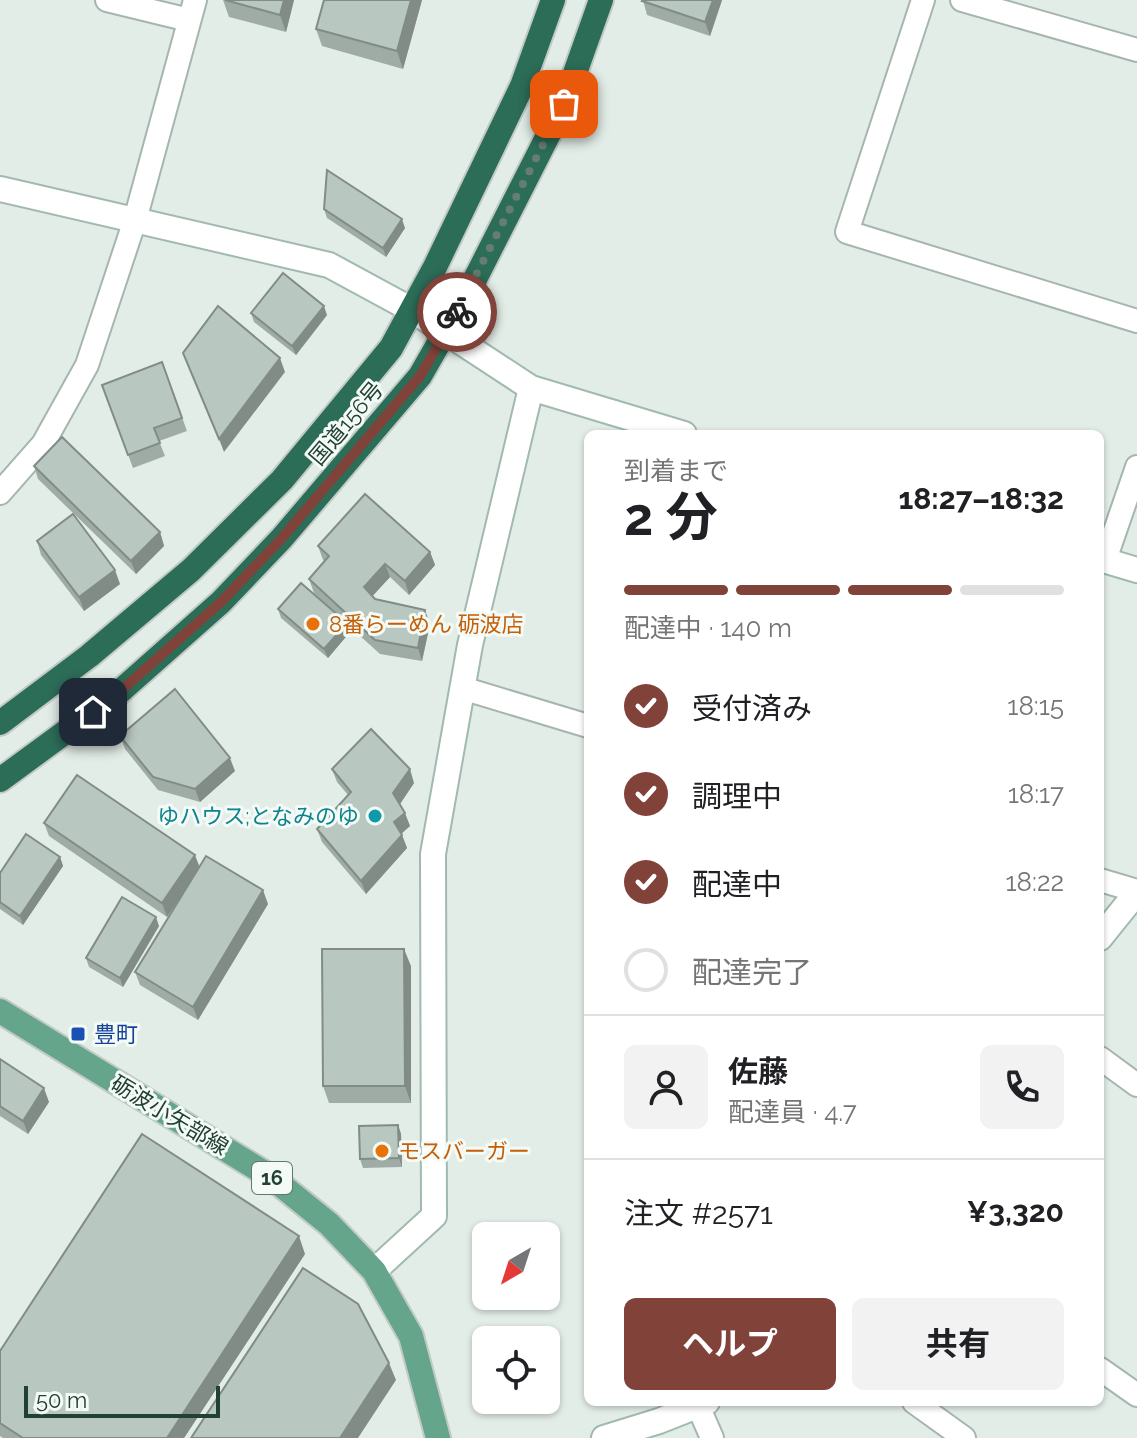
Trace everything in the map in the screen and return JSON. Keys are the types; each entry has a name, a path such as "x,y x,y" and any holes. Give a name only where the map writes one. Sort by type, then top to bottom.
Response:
{"highway":[{"name":"国道156号","path":"0,723 89,656 191,570 282,480 391,348 522,86 553,0"},
{"name":"国道156号","path":"0,780 116,695 221,602 282,538 420,376 471,287 564,104 601,0"}],"main road":[{"name":"砺波小矢部線","path":"0,1011 271,1177 329,1224 374,1271 411,1336 438,1438"}],"street":[{"path":"0,493 43,444 87,365 135,220 192,10 107,0"},
{"path":"923,0 847,232 1137,321"},
{"path":"962,0 1137,50"},
{"path":"0,189 329,265 412,310 531,388 671,430"},
{"path":"374,1271 434,1216 433,854 470,645 531,388"},
{"path":"1104,555 1137,467"},
{"path":"1104,561 1137,570"},
{"path":"462,688 584,725"},
{"path":"1104,881 1137,892 1104,933"},
{"path":"1104,1061 1137,1085"},
{"path":"1104,1372 1137,1395"},
{"path":"604,1438 698,1406"},
{"path":"704,1406 712,1438"},
{"path":"920,1406 964,1438"}],"building":[{"path":"225,0 284,0 280,15"},
{"path":"324,0 411,0 397,51 316,29"},
{"path":"643,0 713,0 705,22"},
{"path":"327,170 402,219 383,248 324,209"},
{"path":"283,273 324,306 292,346 251,313"},
{"path":"218,306 280,358 219,439 183,353"},
{"path":"162,362 182,418 154,428 160,443 128,455 102,385"},
{"path":"62,437 160,532 131,561 34,466"},
{"path":"365,494 430,552 405,581 385,564 364,587 375,599 425,610 418,648 375,640 309,579 329,556 318,546"},
{"path":"73,514 115,570 79,597 37,541"},
{"path":"301,583 347,623 324,649 278,609"},
{"path":"175,689 230,758 195,789 153,777 120,736"},
{"name":"ゆハウス;となみのゆ","path":"371,729 410,769 393,793 405,813 394,822 402,835 361,881 317,829 351,792 332,769"},
{"path":"77,775 195,855 162,903 44,823"},
{"path":"26,834 60,857 20,916 0,902 0,873"},
{"path":"206,856 263,890 193,1007 135,972"},
{"path":"122,897 156,917 120,978 86,958"},
{"path":"322,949 404,949 405,1086 323,1086"},
{"path":"0,1059 44,1088 23,1121 0,1106"},
{"name":"モスバーガー","path":"398,1125 399,1158 360,1159 359,1126"},
{"path":"142,1134 299,1236 167,1438 23,1438 0,1423 0,1351"},
{"path":"303,1268 358,1304 389,1363 340,1438 191,1438"}],"way so far":[{"path":"457,312 564,104"}],"place":[{"name":"8番らーめん 砺波店","path":"313,624"},
{"name":"ゆハウス;となみのゆ","path":"375,816"},
{"name":"豊町","path":"78,1034"},
{"name":"モスバーガー","path":"382,1151"}],"route":[{"path":"93,712 221,602 282,538 420,376 457,312"}]}
